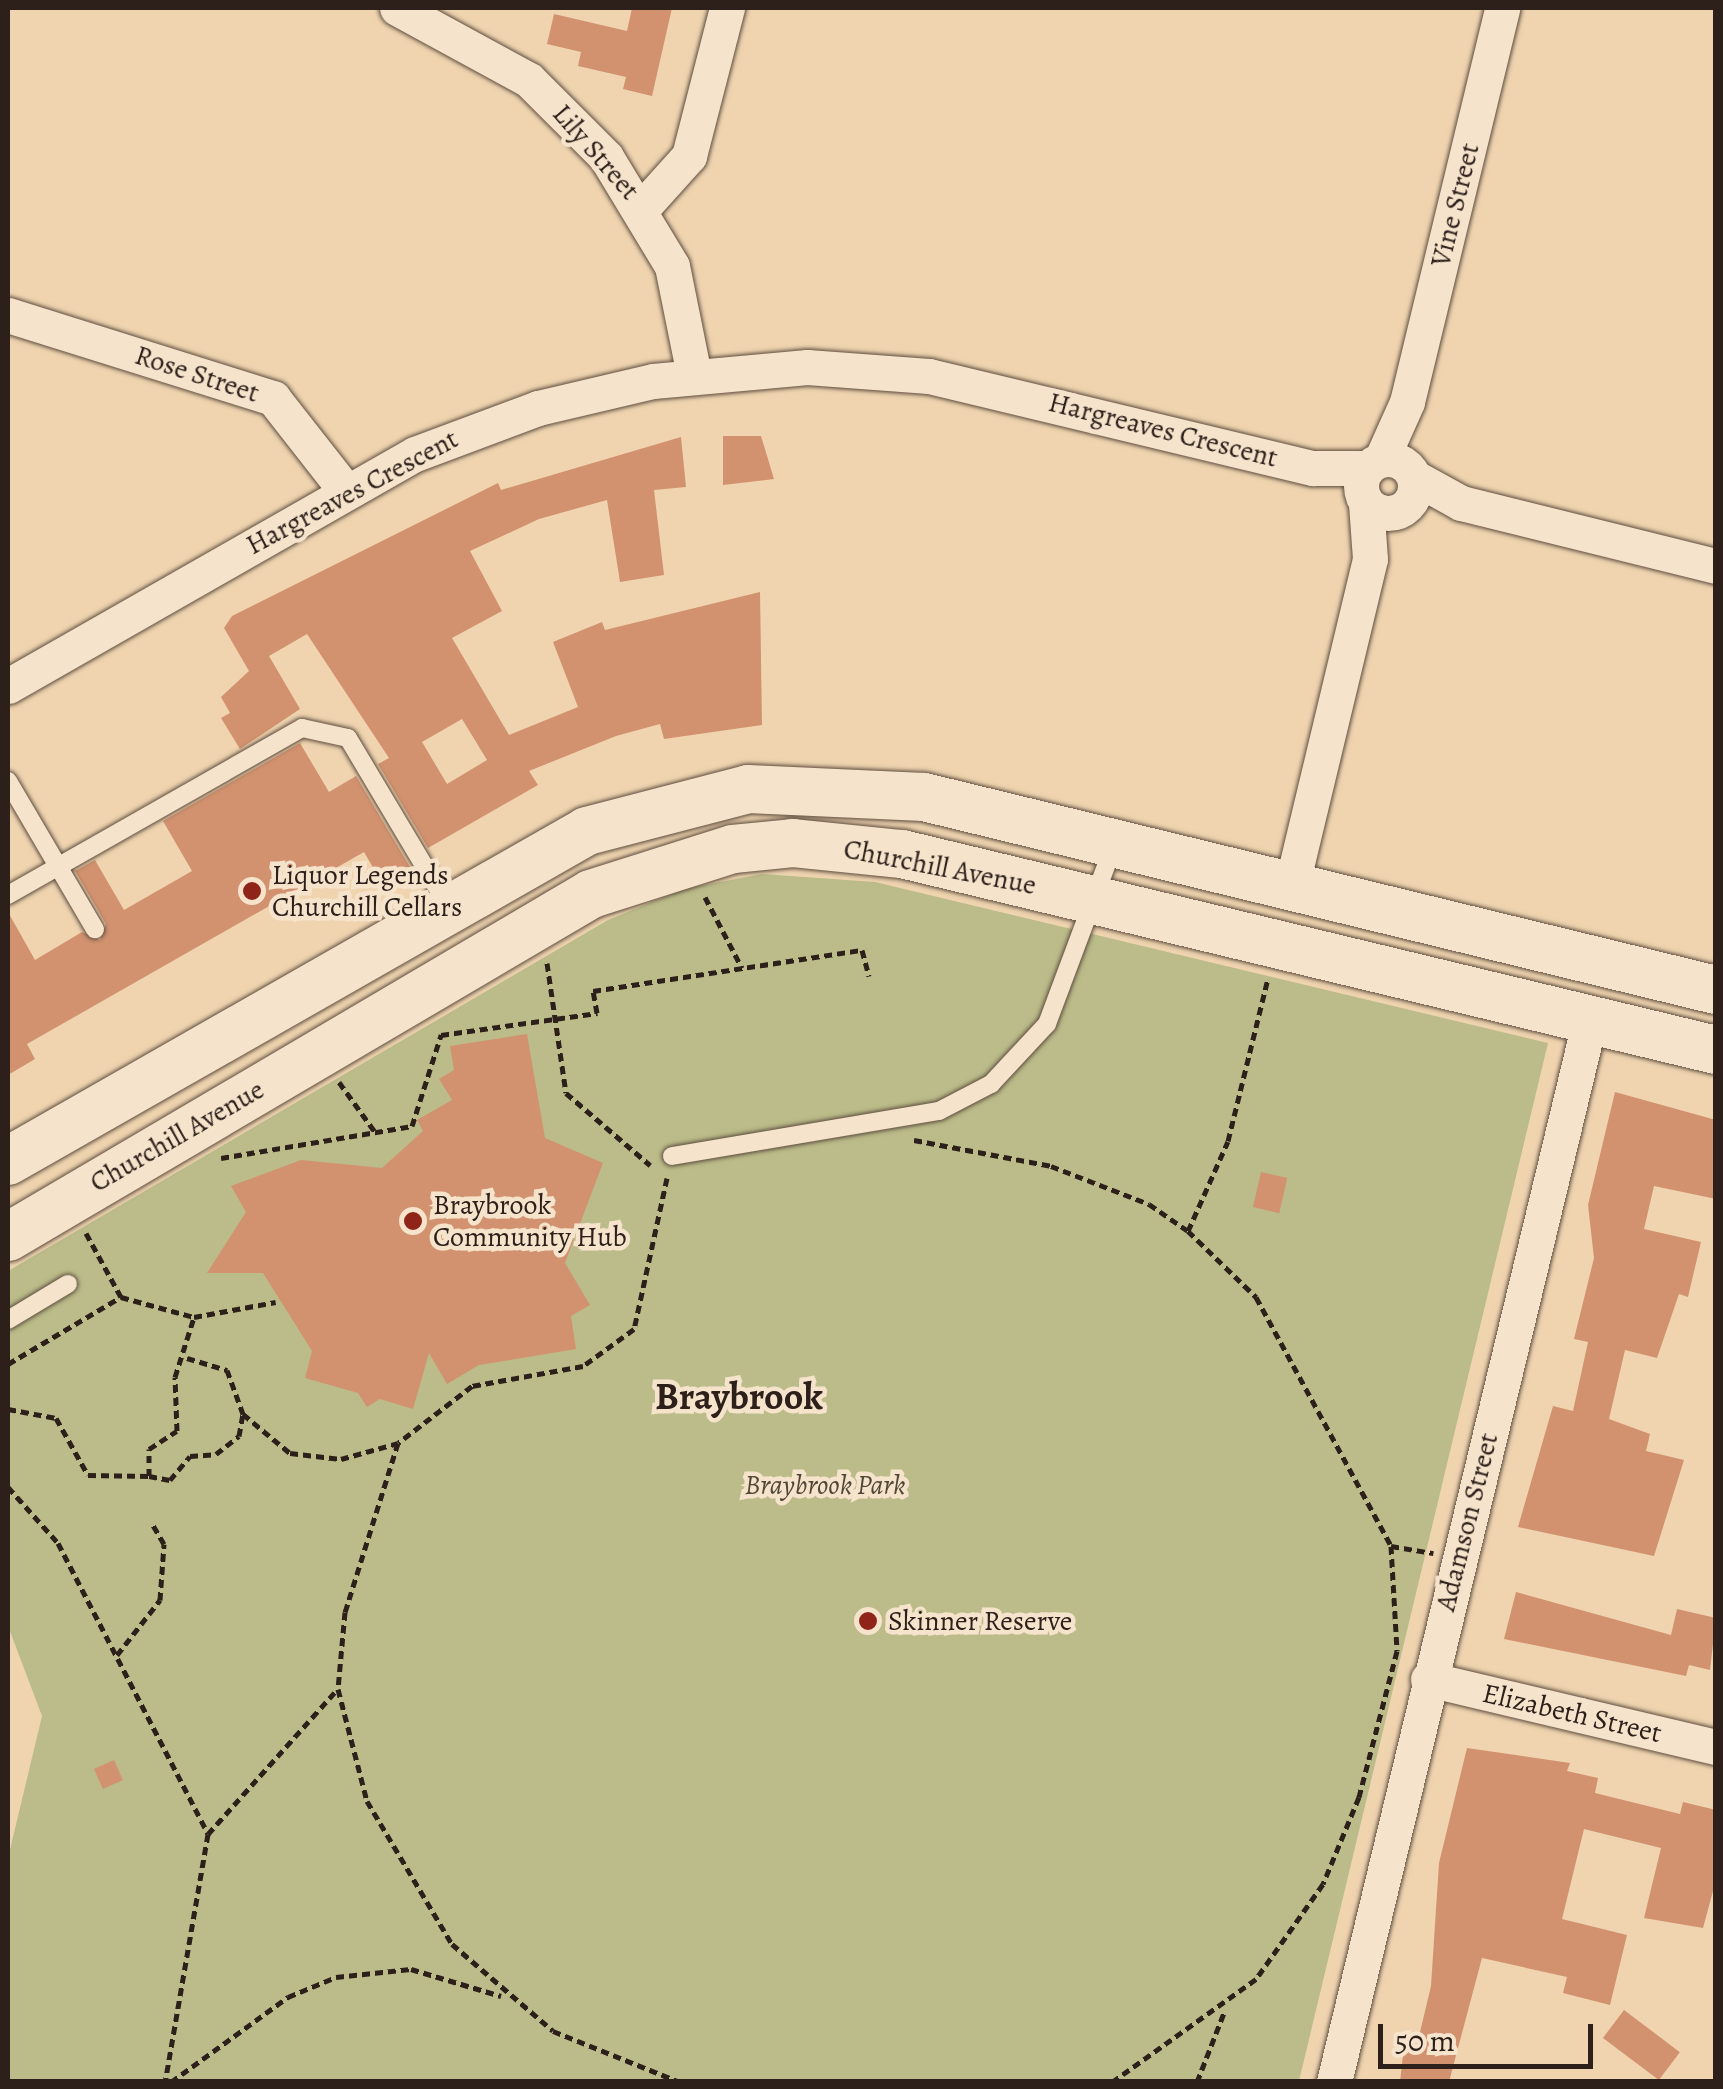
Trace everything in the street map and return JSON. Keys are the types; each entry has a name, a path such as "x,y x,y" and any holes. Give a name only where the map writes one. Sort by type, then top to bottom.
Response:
{"main road":[{"path":"8,1161 394,934 586,831 748,789 859,787 1114,844 1716,990"},
{"name":"Churchill Avenue","path":"8,1236 628,876 734,849 848,846 1277,941 1716,1050"},
{"name":"Vine Street","path":"1277,941 1292,888"},
{"path":"394,934 404,977 394,1009"},
{"name":"Adamson Street","path":"1590,1019 1604,963"}],"street":[{"name":"Lily Street","path":"397,8 529,80 643,207 688,312 694,375"},
{"path":"643,207 689,156 727,8"},
{"name":"Vine Street","path":"1292,888 1502,8"},
{"name":"Rose Street","path":"8,315 272,398 346,491"},
{"name":"Hargreaves Crescent","path":"8,686 346,491 471,430 694,375 807,367 929,376 1716,566"},
{"name":"Adamson Street","path":"1334,2082 1590,1019"},
{"name":"Elizabeth Street","path":"1428,1679 1716,1747"}],"lane":[{"path":"8,895 302,728 348,738 448,906"},
{"path":"8,782 94,929"},
{"path":"672,1156 939,1111 991,1084 1047,1024 1114,844"},
{"path":"8,1320 68,1284"}],"path":[{"path":"697,880 742,968"},
{"path":"1188,1231 1228,1141 1277,941"},
{"path":"203,1161 412,1126 440,1036 596,1013 593,991 862,950 869,976"},
{"path":"187,1358 227,1370 243,1414 279,1449 307,1458 360,1456 398,1443 472,1386 583,1366 634,1330 667,1178 615,1145 566,1093 545,952"},
{"path":"334,1076 376,1132"},
{"path":"916,1140 1051,1166 1148,1204 1188,1231 1256,1297 1392,1546 1397,1651 1350,1824 1302,1920 1227,2006 1112,2082"},
{"path":"120,1297 194,1317 276,1302"},
{"path":"150,1476 149,1450 177,1432 175,1376 187,1358 194,1317"},
{"path":"8,1409 56,1418 88,1475 170,1480 190,1456 216,1454 238,1436 243,1414"},
{"path":"398,1443 348,1598 338,1690 383,1836 452,1944 504,1997 595,2053 680,2082"},
{"path":"8,1487 58,1543 208,1834"},
{"path":"117,1655 160,1600 164,1544 153,1525"},
{"path":"1392,1546 1458,1559"},
{"path":"168,2082 208,1834 338,1690"},
{"path":"168,2082 288,1997 336,1977 410,1969 504,1997"},
{"path":"1197,2082 1227,2006"}],"green space":[{"name":"Braybrook Park","path":"762,874 875,882 1548,1043 1299,2081 8,2081 8,1858 42,1716 8,1626 8,1271 608,920 684,889"}],"building":[{"path":"632,8 672,8 652,96 623,89 626,77 578,66 581,52 547,44 554,14 627,31"},
{"path":"723,436 761,436 774,479 723,485"},
{"path":"681,437 686,487 654,490 664,575 620,582 607,500 539,519 470,551 502,611 452,638 509,735 578,707 553,642 602,622 605,630 760,592 762,725 664,739 660,724 616,736 529,771 538,785 428,848 378,764 389,758 307,634 269,656 300,709 240,749 221,718 230,713 221,697 249,671 224,628 232,616 498,483 501,490","holes":["462,719 487,760 447,784 422,742"]},
{"path":"300,743 329,792 356,776 413,872 385,888 364,852 27,1044 35,1059 8,1075 8,912 35,960 82,932 100,940 106,924 75,871 95,860 124,910 192,871 163,821"},
{"name":"Braybrook Community Hub","path":"527,1034 545,1138 603,1163 565,1263 590,1305 571,1316 576,1349 479,1365 447,1384 429,1353 413,1409 380,1399 367,1407 358,1393 305,1378 312,1351 263,1273 207,1273 246,1212 231,1186 301,1160 382,1168 423,1131 417,1120 452,1100 439,1079 454,1070 450,1046"},
{"path":"1615,1092 1716,1120 1716,1199 1654,1186 1644,1229 1701,1242 1688,1297 1679,1294 1657,1358 1625,1350 1609,1419 1650,1434 1646,1451 1684,1460 1654,1556 1518,1527 1553,1406 1573,1411 1588,1342 1574,1339 1594,1258 1588,1205"},
{"path":"1261,1172 1287,1178 1279,1213 1253,1207"},
{"path":"1516,1592 1671,1635 1677,1609 1716,1618 1710,1670 1689,1665 1686,1676 1504,1639"},
{"path":"1467,1748 1570,1763 1567,1771 1598,1778 1595,1793 1680,1814 1683,1802 1716,1810 1713,1891 1703,1928 1644,1918 1661,1848 1584,1829 1562,1919 1627,1935 1610,2005 1563,1993 1567,1977 1482,1958 1449,2082 1400,2082 1404,2046 1416,2049 1431,1986 1439,1863"},
{"path":"114,1760 123,1780 103,1789 94,1769"},
{"path":"1624,2010 1680,2052 1659,2080 1603,2038"}],"place":[{"name":"Liquor Legends Churchill Cellars","path":"252,891"},
{"name":"Braybrook Community Hub","path":"413,1221"},
{"name":"Skinner Reserve","path":"868,1621"}],"district":[{"name":"Braybrook","path":"739,1397"}]}
